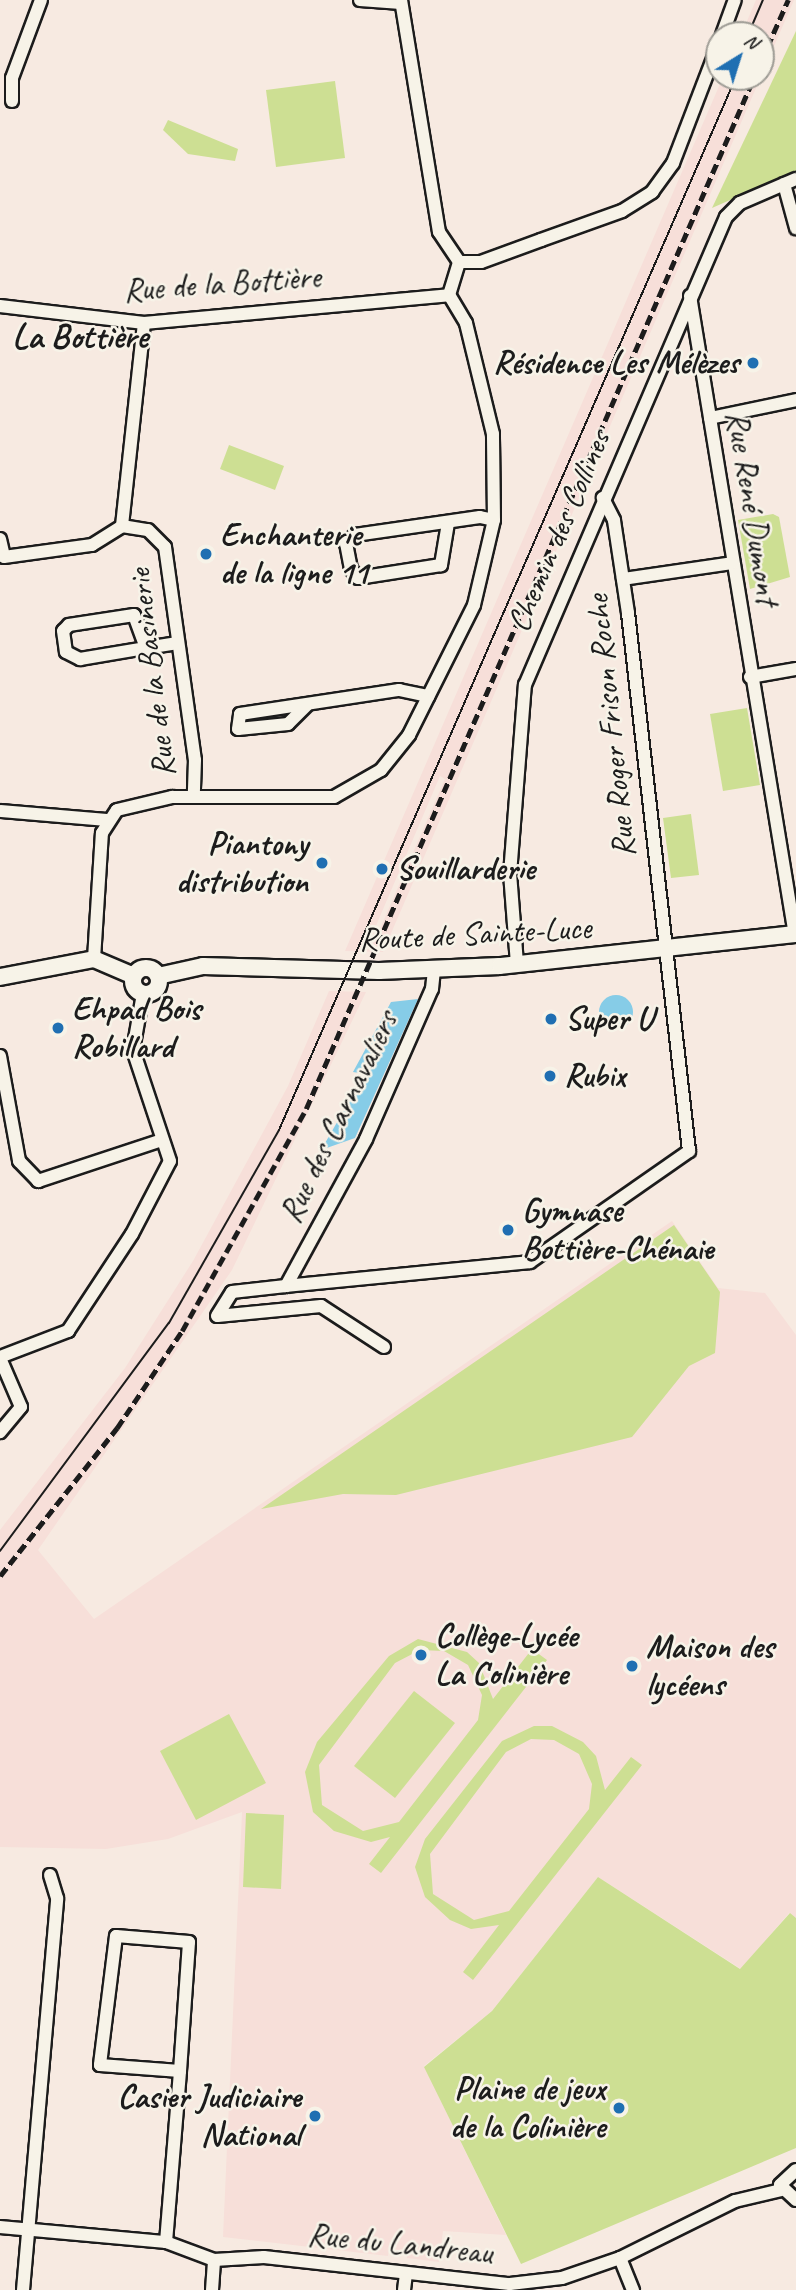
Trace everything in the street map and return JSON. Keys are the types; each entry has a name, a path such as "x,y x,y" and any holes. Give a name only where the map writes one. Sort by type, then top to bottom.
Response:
{"street":[{"path":"12,101 12,78 41,0"},
{"path":"0,811 107,820 132,805 194,796 313,800 356,788 401,748 474,605 494,520 493,434 466,323 449,295 459,262 437,222 401,2 360,0"},
{"path":"727,21 735,0"},
{"path":"459,262 517,249 622,211 652,192 673,163 705,80"},
{"path":"790,182 796,228"},
{"name":"Chemin des Collines","path":"517,964 510,874 525,685 726,216 790,182"},
{"name":"Rue de la Bottière","path":"0,306 144,323 449,295"},
{"name":"Rue René Dumont","path":"690,296 750,677 796,935"},
{"name":"Rue de la Basinerie","path":"144,323 122,526 148,530 165,547 195,760 194,796"},
{"path":"710,418 796,400"},
{"name":"Rue Roger Frison Roche","path":"603,498 614,520 623,579 665,950"},
{"path":"448,523 441,565 358,578 351,569 346,544 355,535 448,523 494,520"},
{"path":"0,539 4,557 92,545 122,526"},
{"path":"623,579 733,563"},
{"path":"146,648 134,615 69,625 63,631 71,658 146,648 178,642"},
{"path":"750,677 796,669"},
{"path":"307,705 288,724 238,729 240,714 399,690 428,696"},
{"path":"94,959 107,820"},
{"name":"Route de Sainte-Luce","path":"134,976 144,968 158,976 203,966 434,970 665,950 796,935"},
{"path":"384,1347 321,1306 217,1316 232,1292 530,1262 689,1152 665,950"},
{"path":"0,977 94,959 134,976 143,994 133,1050 170,1161 132,1234 68,1331 0,1357 21,1407 0,1432"},
{"name":"Rue des Carnavaliers","path":"286,1286 366,1139 432,989 434,970"},
{"path":"143,994 157,988 158,976"},
{"path":"0,1056 19,1161 38,1181 162,1140"},
{"path":"23,2290 57,1898 50,1875"},
{"path":"166,2242 180,2071 189,1942 116,1936 100,2065 180,2071"},
{"path":"796,2170 783,2176 781,2190 796,2200"},
{"name":"Rue du Landreau","path":"0,2227 166,2242 214,2260 247,2256 531,2283 621,2258 734,2201 781,2190"},
{"path":"621,2258 633,2290"},
{"path":"212,2290 214,2260"},
{"path":"404,2290 406,2273"}],"shaded area":[{"path":"756,0 794,0 775,44 775,21 747,21"},
{"path":"717,91 755,91 383,952 345,951","holes":["440,776 445,779 380,929 375,928"]},
{"name":"Collège-Lycée La Colinière","path":"329,991 366,992 232,1270 38,1550 94,1619 672,1221 718,1288 765,1293 796,1335 796,1918 789,1913 741,1969 598,1877 492,2011 424,2066 506,2235 443,2231 439,2262 407,2258 406,2251 389,2249 388,2256 223,2237 242,1812 168,1839 106,1849 0,1847 0,1530 125,1368 193,1261 288,1086"}],"green space":[{"path":"796,31 796,171 712,208 768,91 775,91 775,75"},
{"path":"335,81 345,158 276,167 266,90"},
{"path":"168,120 238,149 235,161 188,154 163,130"},
{"path":"229,445 284,466 275,490 220,469"},
{"path":"773,514 779,517 790,577 750,589 738,520"},
{"path":"747,708 760,785 723,791 710,714"},
{"path":"691,814 699,875 671,878 663,818"},
{"path":"674,1225 720,1292 715,1353 689,1366 632,1437 396,1495 343,1494 261,1509"},
{"path":"418,1639 467,1652 479,1663 493,1699 532,1649 547,1660 381,1873 369,1864 390,1837 371,1842 334,1831 313,1812 305,1772 317,1742 389,1656","holes":["420,1650 444,1651 468,1665 482,1695 478,1720 399,1822 363,1831 322,1805 319,1765 395,1663"]},
{"path":"414,1691 455,1723 395,1798 354,1766"},
{"path":"229,1714 266,1783 196,1820 160,1751"},
{"path":"534,1726 552,1726 583,1742 596,1756 605,1790 631,1757 642,1765 473,1980 463,1972 499,1925 471,1929 450,1920 425,1897 415,1867 425,1839 502,1741","holes":["531,1739 554,1740 579,1754 592,1784 589,1809 509,1911 474,1920 433,1894 430,1854 506,1752"]},
{"path":"246,1813 284,1815 281,1889 243,1887"},
{"name":"Plaine de jeux de la Colinière","path":"598,1877 740,1969 790,1913 796,1918 796,2148 521,2264 424,2067 492,2011"}],"water":[{"path":"616,995 628,1000 633,1012 628,1024 616,1029 604,1024 599,1012 604,1000"},
{"path":"418,999 355,1138 321,1150 365,1074 353,1072 391,1002"}],"tram line":[{"path":"754,21 763,0"},
{"path":"0,1551 169,1323 279,1130 730,91"}],"railway":[{"path":"775,29 788,0"},
{"path":"0,1576 117,1428 182,1331 306,1109 748,91"}],"place":[{"name":"Résidence Les Mélèzes","path":"753,363"},
{"name":"Enchanterie de la ligne 11","path":"206,554"},
{"name":"Piantony distribution","path":"322,863"},
{"name":"Souillarderie","path":"382,869"},
{"name":"Super U","path":"551,1019"},
{"name":"Ehpad Bois Robillard","path":"58,1028"},
{"name":"Rubix","path":"550,1076"},
{"name":"Gymnase Bottière-Chénaie","path":"508,1230"},
{"name":"Collège-Lycée La Colinière","path":"421,1655"},
{"name":"Maison des lycéens","path":"632,1666"},
{"name":"Plaine de jeux de la Colinière","path":"619,2108"},
{"name":"Casier Judiciaire National","path":"315,2116"}],"district":[{"name":"La Bottière","path":"80,337"}]}
